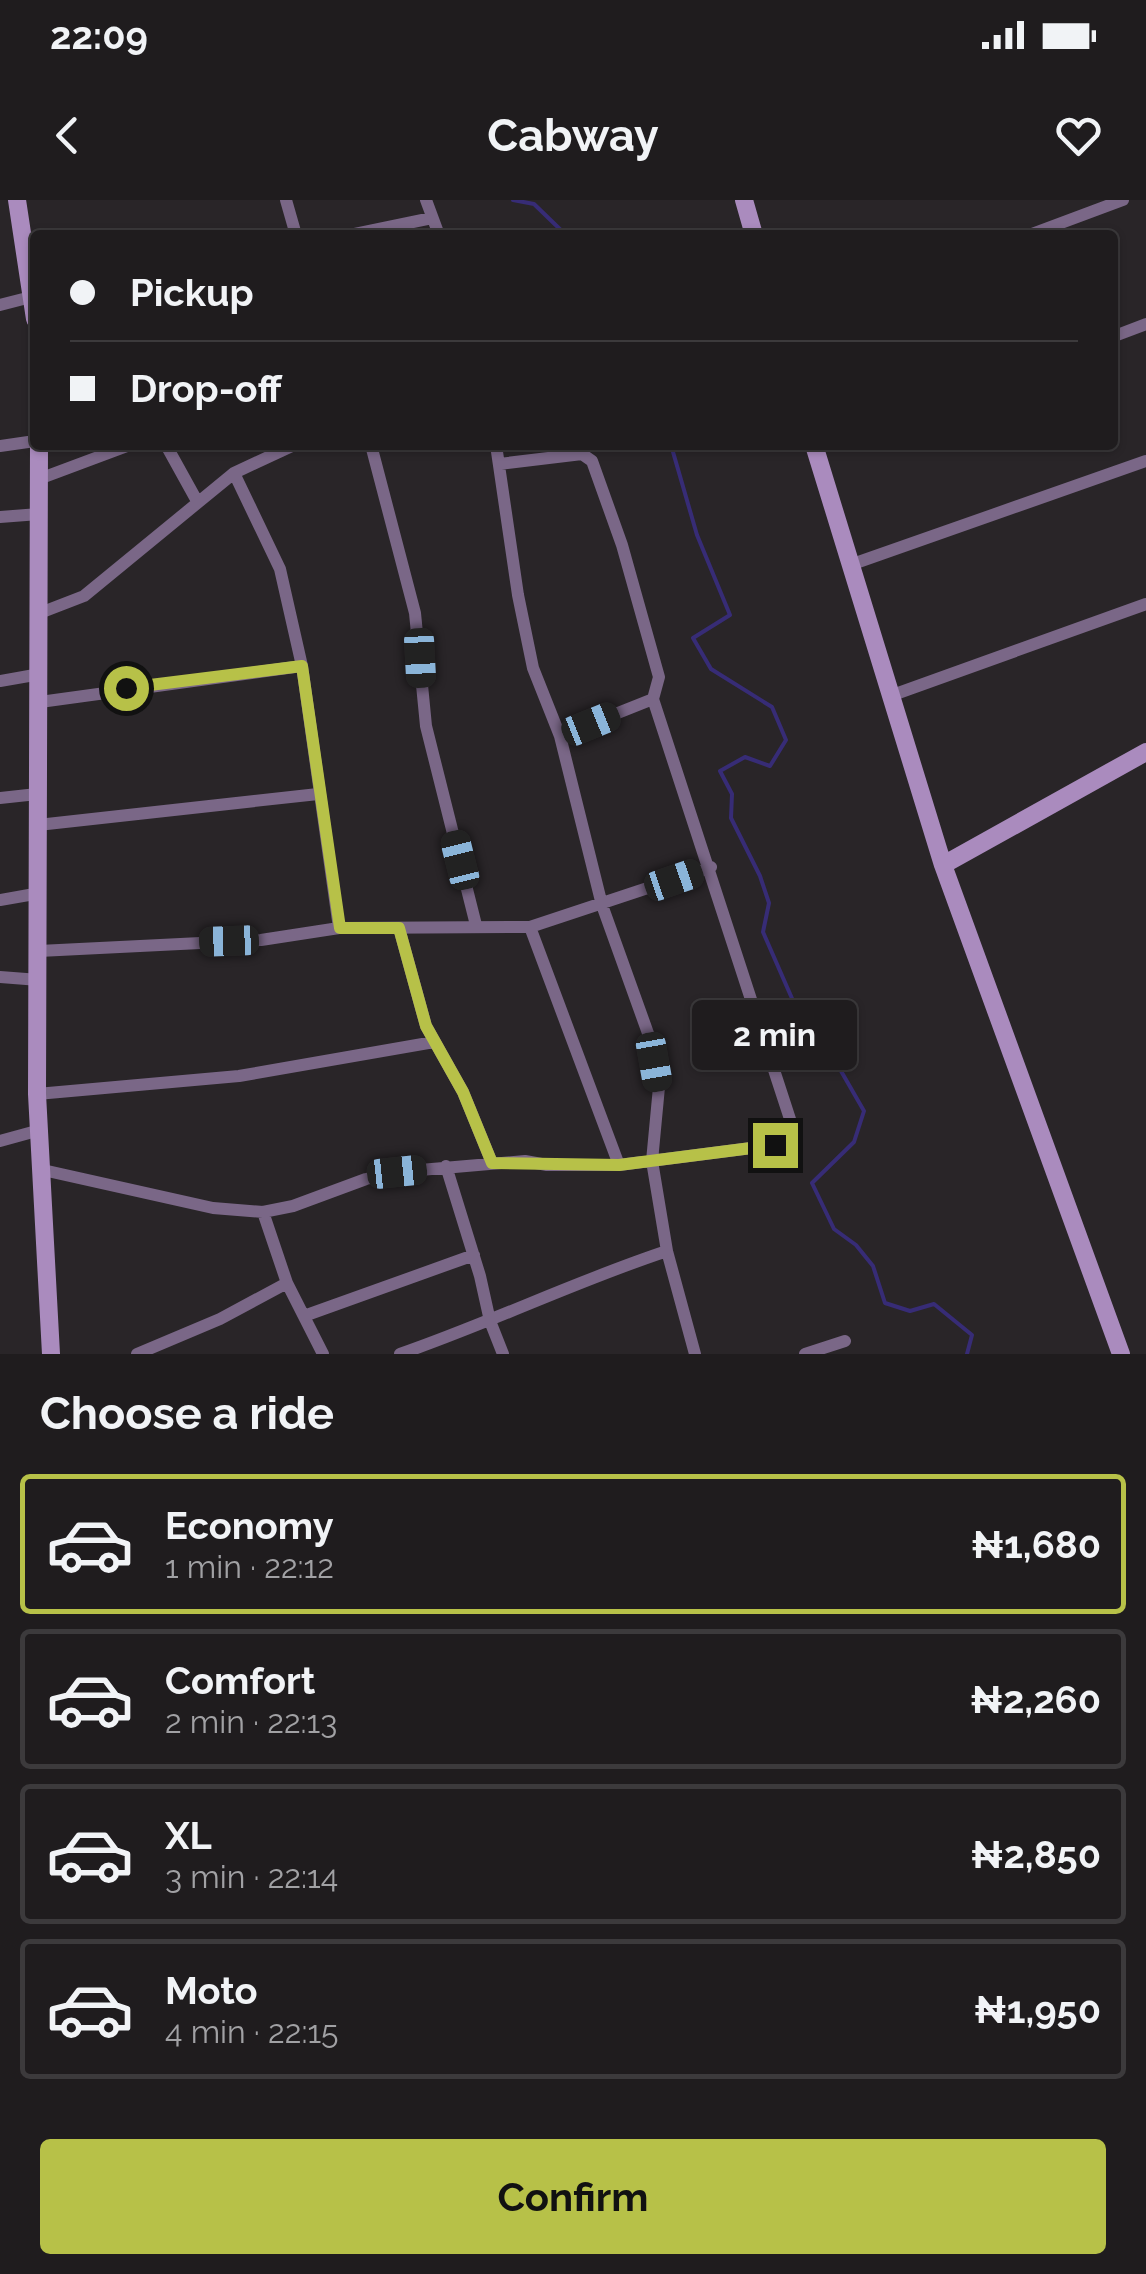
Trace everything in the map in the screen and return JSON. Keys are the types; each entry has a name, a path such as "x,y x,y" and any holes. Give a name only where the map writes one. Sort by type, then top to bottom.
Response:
{"street":[{"path":"16,200 30,291"},
{"path":"286,200 295,230"},
{"path":"426,200 437,230"},
{"path":"744,200 753,230"},
{"path":"1042,230 1123,200"},
{"path":"374,230 432,218"},
{"path":"0,305 30,297"},
{"path":"1118,336 1146,324"},
{"path":"0,446 30,444"},
{"path":"37,450 37,1094 50,1354"},
{"path":"39,480 117,450"},
{"path":"169,450 197,501"},
{"path":"40,613 84,596 234,473 283,450"},
{"path":"372,450 415,613 426,726 476,925"},
{"path":"497,450 518,596 533,668 560,736 602,905 649,1036 658,1088 652,1161 667,1251 695,1354"},
{"path":"816,450 943,865 1121,1354"},
{"path":"43,1170 213,1208 263,1212 293,1206 366,1179 446,1166 619,1165 775,1145 788,1142 792,1136 711,867 653,698 659,676 622,545 592,461 582,454 500,464"},
{"path":"850,565 1146,461"},
{"path":"234,473 280,569 302,666 340,928"},
{"path":"0,517 39,514"},
{"path":"890,696 1146,604"},
{"path":"40,702 302,666"},
{"path":"0,681 40,674"},
{"path":"560,736 653,698"},
{"path":"943,865 1146,752"},
{"path":"0,798 37,794"},
{"path":"38,825 318,794"},
{"path":"40,952 262,940 340,928 530,926 711,867"},
{"path":"0,900 40,893"},
{"path":"530,926 619,1165"},
{"path":"399,928 426,1026 463,1092 492,1163"},
{"path":"0,977 39,980"},
{"path":"37,1094 239,1076 434,1042"},
{"path":"0,1142 40,1130"},
{"path":"446,1166 490,1322 503,1354"},
{"path":"263,1212 288,1282 323,1354"},
{"path":"400,1354 490,1322 609,1270 667,1251"},
{"path":"304,1316 474,1255"},
{"path":"137,1354 220,1319 288,1282"},
{"path":"805,1354 845,1341"}],"waterway":[{"path":"513,200 534,204 561,230"},
{"path":"672,450 697,535 730,615 693,638 711,669 772,707 786,740 770,766 745,757 720,771 732,794 731,818 769,903 763,932 794,1003 864,1111 854,1142 812,1183 834,1229 856,1245 873,1266 885,1303 910,1311 934,1304 972,1335 967,1354"}],"route":[{"path":"126,688 302,666 340,928 399,928 426,1026 450,1065 492,1163 619,1165 775,1145"}]}
